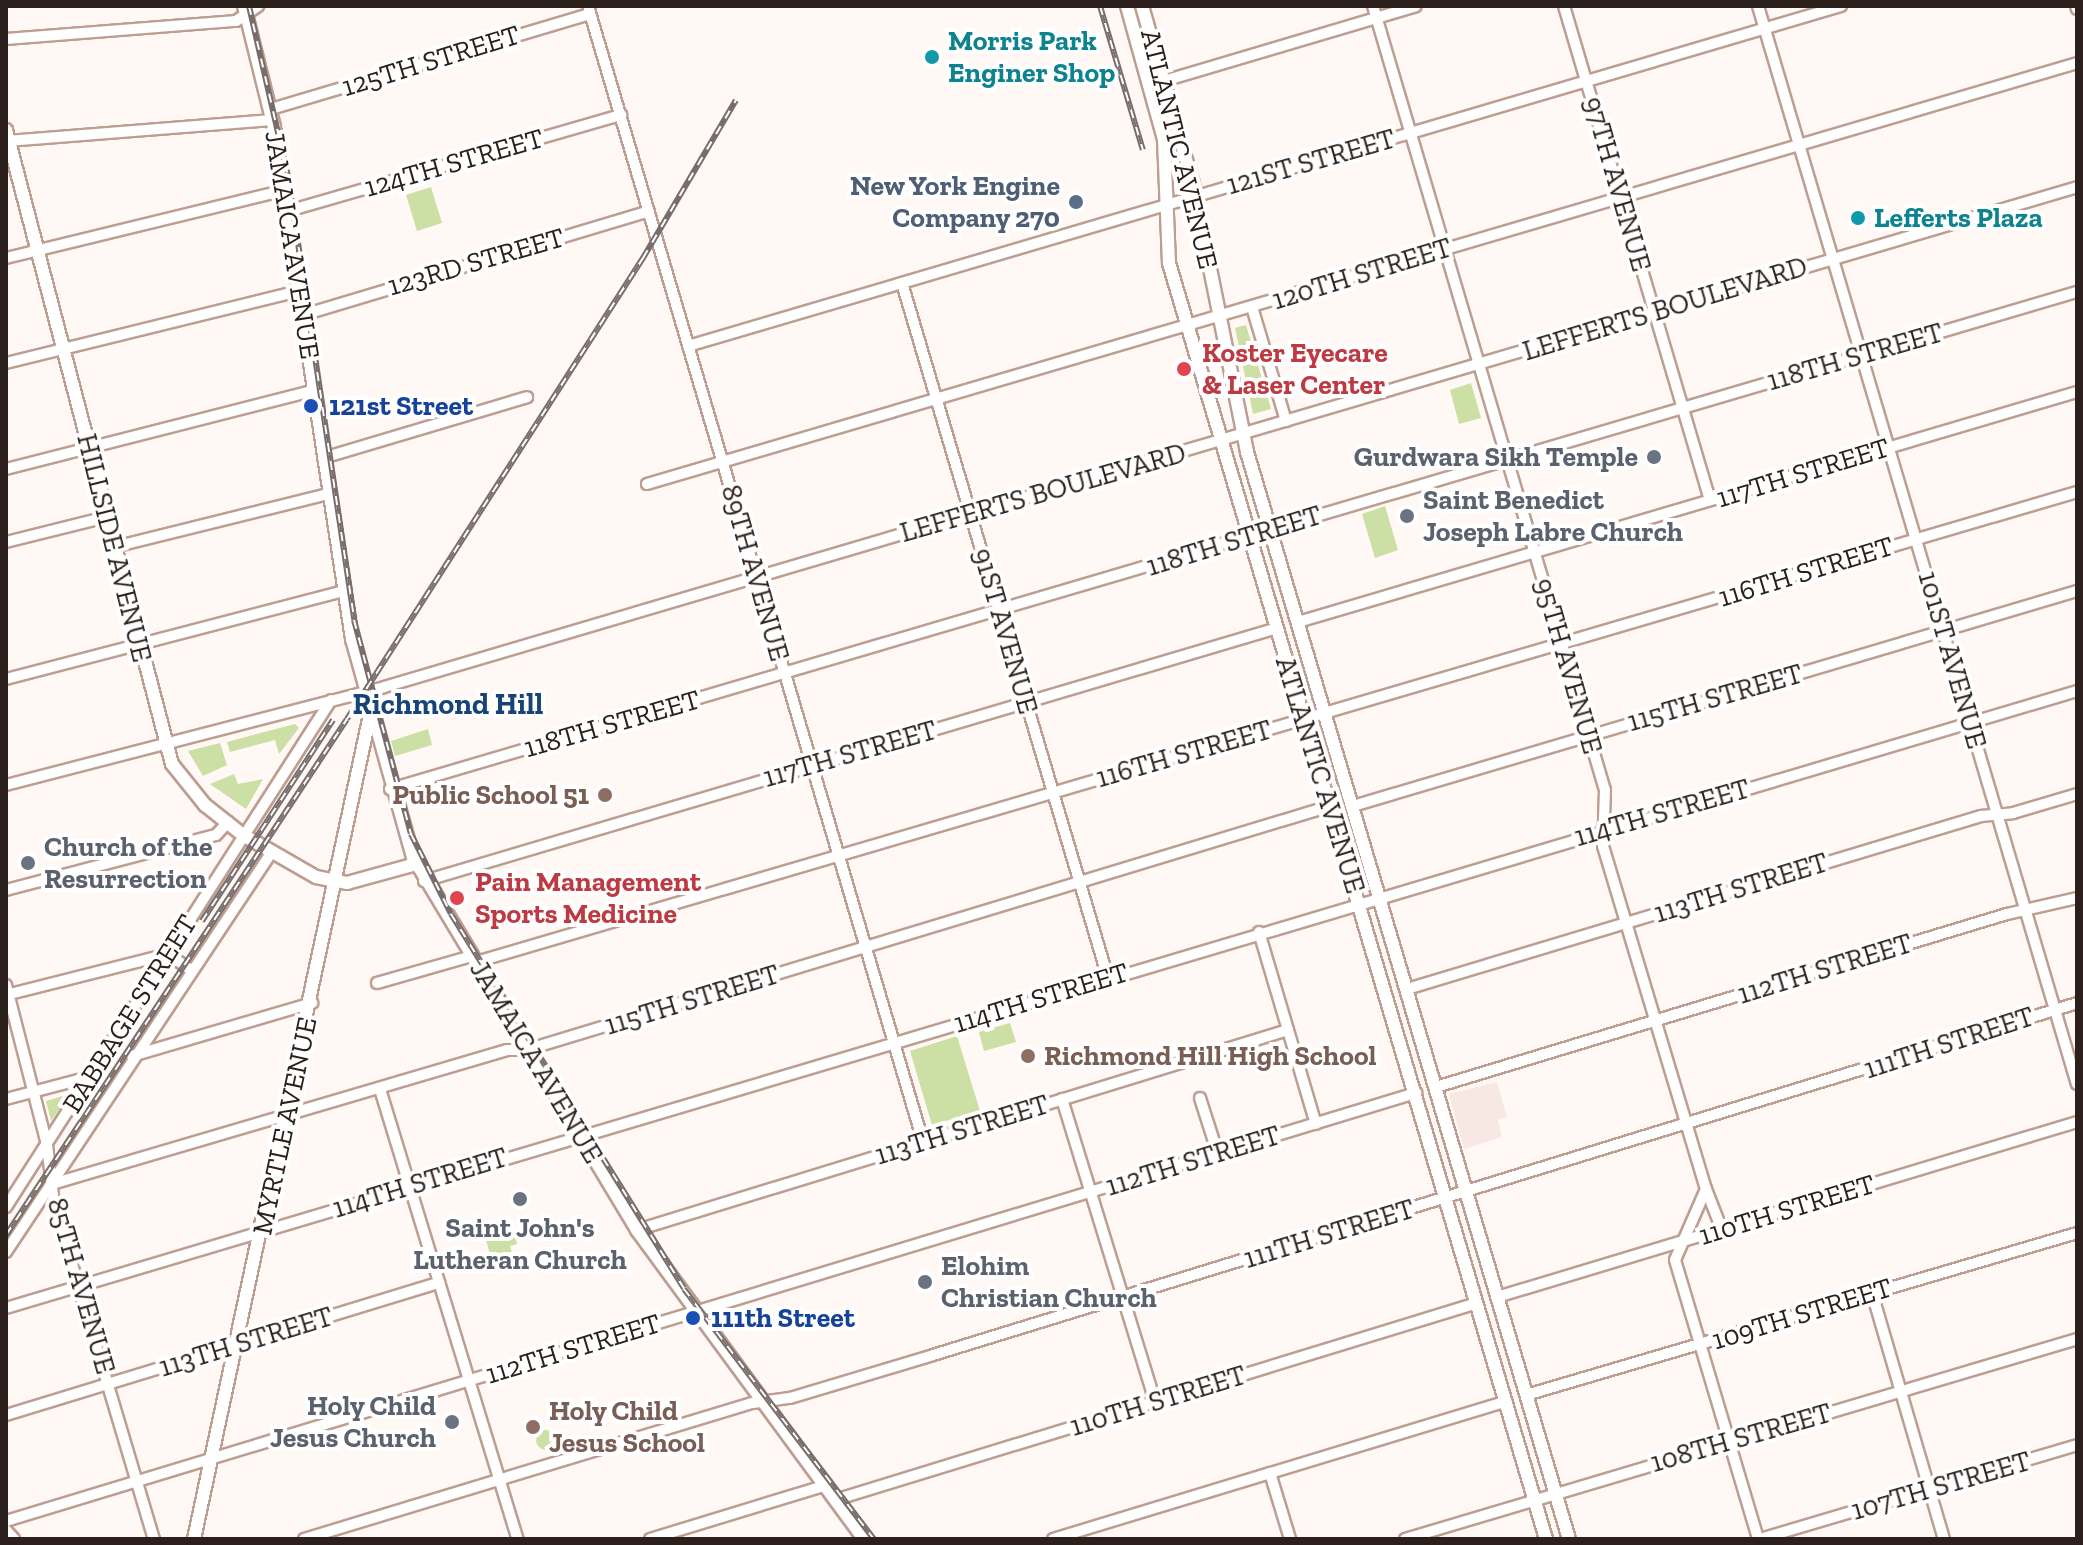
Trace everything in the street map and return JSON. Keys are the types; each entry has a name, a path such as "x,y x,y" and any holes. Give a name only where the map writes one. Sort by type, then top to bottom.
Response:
{"main road":[{"name":"ATLANTIC AVENUE","path":"1127,6 1165,147 1167,255 1546,1539"},
{"name":"ATLANTIC AVENUE","path":"1142,6 1195,196 1243,434 1569,1539"},
{"name":"JAMAICA AVENUE","path":"244,10 272,114 285,190 343,591 382,760 416,864 637,1230 693,1313 838,1499 864,1539"},
{"name":"HILLSIDE AVENUE","path":"7,137 164,744 183,782 243,835 270,854 338,882"},
{"name":"MYRTLE AVENUE","path":"194,1539 338,882 370,712"},
{"path":"360,767 382,760"},
{"path":"338,882 416,864"}],"street":[{"path":"6,39 236,21 244,10 258,6"},
{"name":"95TH AVENUE","path":"1373,6 1608,804 1603,846 1706,1189 1722,1230"},
{"path":"1150,85 1416,6"},
{"name":"97TH AVENUE","path":"1564,6 1710,500"},
{"name":"101ST AVENUE","path":"1758,6 2077,1084"},
{"name":"121ST STREET","path":"688,346 1841,6"},
{"name":"125TH STREET","path":"7,137 272,114 589,10"},
{"name":"89TH AVENUE","path":"589,10 923,1141"},
{"name":"120TH STREET","path":"647,484 2077,63"},
{"name":"124TH STREET","path":"288,211 621,115"},
{"name":"LEFFERTS BOULEVARD","path":"6,785 365,691 757,578 2077,187"},
{"path":"6,258 285,190"},
{"name":"123RD STREET","path":"303,315 649,211"},
{"name":"91ST AVENUE","path":"902,283 1108,978"},
{"path":"6,363 299,291"},
{"name":"118TH STREET","path":"390,789 2077,292"},
{"path":"1252,307 1286,421"},
{"path":"6,469 313,391"},
{"name":"117TH STREET","path":"1298,622 2077,392"},
{"path":"323,458 527,397"},
{"name":"116TH STREET","path":"377,983 474,959 839,855 2077,492"},
{"path":"114,547 328,494"},
{"path":"6,542 106,517"},
{"path":"6,679 343,591"},
{"name":"115TH STREET","path":"1353,806 2077,591"},
{"name":"117TH STREET","path":"424,881 1277,628"},
{"name":"114TH STREET","path":"6,1308 1358,902 2077,691"},
{"name":"BABBAGE STREET","path":"6,1207 331,700"},
{"name":"113TH STREET","path":"1407,989 1997,814 2077,794"},
{"name":"115TH STREET","path":"52,1184 507,1050 526,1050 1330,806"},
{"path":"6,890 216,835 228,822"},
{"path":"6,1252 132,1056 270,854"},
{"name":"112TH STREET","path":"1436,1087 2077,898"},
{"path":"1259,932 1316,1124"},
{"path":"7,992 168,954 192,971"},
{"name":"85TH AVENUE","path":"7,992 47,1145 52,1184 154,1539"},
{"path":"132,1056 312,1003"},
{"name":"111TH STREET","path":"304,1539 499,1478 1123,1297 2077,1003"},
{"name":"113TH STREET","path":"637,1230 1288,1030"},
{"path":"6,1099 89,1077"},
{"path":"380,1089 518,1539"},
{"name":"112TH STREET","path":"6,1521 1416,1093"},
{"path":"1200,1098 1218,1154"},
{"path":"1062,1099 1155,1402"},
{"name":"110TH STREET","path":"1497,1297 2077,1122"},
{"path":"1706,1189 1675,1260 1759,1539"},
{"name":"109TH STREET","path":"1526,1395 2077,1233"},
{"name":"113TH STREET","path":"6,1415 439,1283"},
{"path":"1872,1293 1944,1539"},
{"name":"110TH STREET","path":"838,1499 1477,1303"},
{"name":"108TH STREET","path":"1405,1539 2077,1339"},
{"path":"1053,1539 1506,1401"},
{"name":"107TH STREET","path":"1759,1539 2077,1445"},
{"path":"1270,1473 1290,1539"},
{"path":"650,1539 827,1485"},
{"path":"6,1530 14,1539"}],"shaded area":[{"path":"1497,1082 1507,1117 1498,1120 1502,1137 1464,1149 1449,1094"}],"green space":[{"path":"431,187 442,223 417,231 406,195"},
{"path":"1246,325 1271,409 1253,414 1235,328"},
{"path":"1471,383 1481,418 1459,424 1450,390"},
{"path":"1385,506 1398,550 1375,558 1362,514"},
{"path":"295,724 299,728 279,754 275,740 230,752 227,742"},
{"path":"428,729 432,745 395,756 391,741"},
{"path":"220,743 227,765 203,776 188,751"},
{"path":"234,774 238,784 263,779 246,809 210,784"},
{"path":"1010,1023 1016,1042 984,1051 979,1032"},
{"path":"957,1036 980,1111 932,1125 910,1051"},
{"path":"69,1094 51,1121 46,1101"},
{"path":"505,1227 513,1229 517,1244 510,1246 513,1256 492,1262 484,1232"},
{"path":"546,1430 553,1433 556,1440 553,1447 546,1450 539,1447 536,1440 539,1433"}],"railway":[{"path":"249,6 288,176 354,620 411,834 451,914 684,1289 874,1539"},
{"path":"1100,6 1143,150"},
{"path":"6,1235 347,719 643,258 736,100"},
{"path":"202,921 333,720"}],"place":[{"name":"Morris Park Enginer Shop","path":"932,57"},
{"name":"New York Engine Company 270","path":"1076,202"},
{"name":"Lefferts Plaza","path":"1858,218"},
{"name":"Koster Eyecare & Laser Center","path":"1184,369"},
{"name":"121st Street","path":"311,406"},
{"name":"Gurdwara Sikh Temple","path":"1654,457"},
{"name":"Saint Benedict Joseph Labre Church","path":"1407,516"},
{"name":"Public School 51","path":"605,795"},
{"name":"Church of the Resurrection","path":"28,863"},
{"name":"Pain Management Sports Medicine","path":"457,898"},
{"name":"Richmond Hill High School","path":"1028,1056"},
{"name":"Saint John's Lutheran Church","path":"520,1199"},
{"name":"Elohim Christian Church","path":"925,1282"},
{"name":"111th Street","path":"693,1318"},
{"name":"Holy Child Jesus Church","path":"452,1422"},
{"name":"Holy Child Jesus School","path":"533,1427"}],"district":[{"name":"Richmond Hill","path":"448,704"}]}
